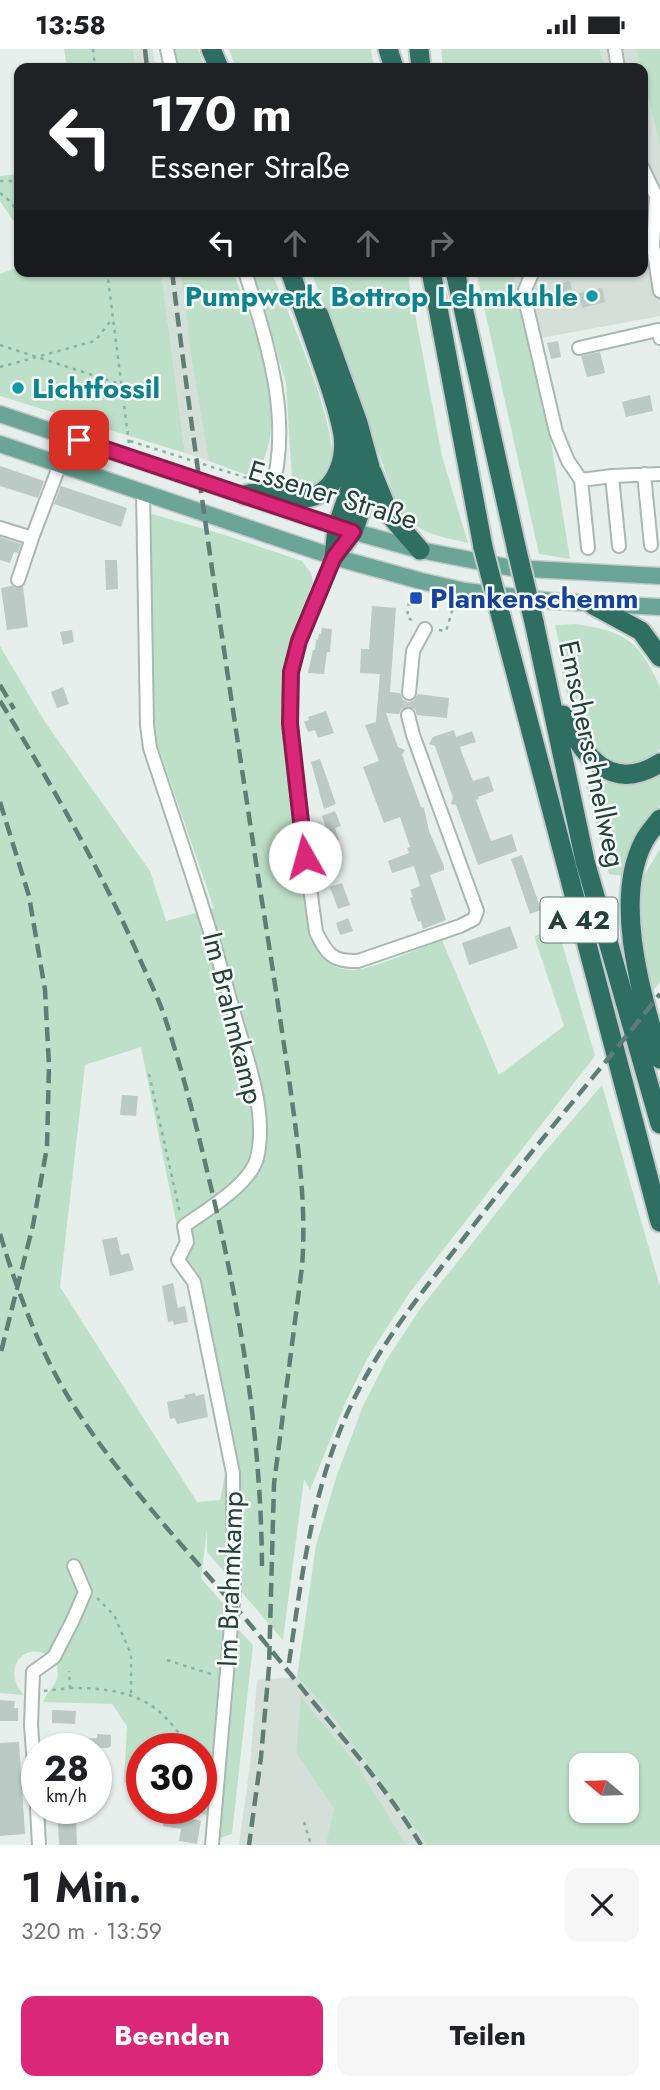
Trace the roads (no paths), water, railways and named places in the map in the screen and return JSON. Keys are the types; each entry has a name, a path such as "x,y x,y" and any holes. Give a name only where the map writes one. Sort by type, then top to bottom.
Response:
{"highway":[{"path":"246,487 256,492 304,500 321,493 334,481 342,460 343,436 330,388 292,277"},
{"path":"306,277 358,423 370,467 389,514 420,550"},
{"name":"A 42","path":"432,277 483,547 660,1222"},
{"name":"Emscherschnellweg","path":"456,277 547,677 585,861 660,1123"},
{"path":"330,388 345,416 353,443 351,489 345,530"},
{"path":"334,557 345,530 368,489 370,467"},
{"path":"593,605 641,631 660,657"},
{"path":"547,677 577,743 594,762 604,769 623,775 640,772 660,763"},
{"path":"660,819 644,840 636,859 632,879 631,935 634,961 660,1059"}],"main road":[{"name":"Essener Straße","path":"0,414 131,457 246,487 345,530 420,550 512,568 660,576"},
{"name":"Essener Straße","path":"0,444 334,557 421,581 465,591 593,605 660,607"}],"street":[{"path":"648,179 656,196 648,243 660,291"},
{"path":"247,277 271,361 278,397 279,435 271,494"},
{"path":"530,277 525,290 525,299 556,432 568,461 581,480 588,548"},
{"path":"579,348 659,331"},
{"path":"19,580 60,464"},
{"path":"644,474 651,545"},
{"path":"581,480 612,475 660,474"},
{"path":"612,475 619,545"},
{"name":"Im Brahmkamp","path":"143,491 147,725 150,748 209,923 257,1095 260,1137 256,1160 239,1185 184,1226 187,1242 178,1259 194,1282 233,1473 234,1591 212,1845"},
{"path":"0,528 32,538"},
{"path":"334,557 299,641 291,672 289,698 295,778 316,932 324,949 331,956 345,962 358,961 460,926 474,919 477,911 408,715"},
{"path":"409,694 413,651 425,629"},
{"path":"32,1733 33,1672 54,1657 74,1620 85,1592 74,1566"},
{"path":"38,1824 39,1845"}],"tunnel":[{"path":"408,715 409,693"}],"railway":[{"path":"145,49 146,63"},
{"path":"173,277 214,580 288,1072 302,1193 302,1267 274,1484 269,1667 249,1845"},
{"path":"0,685 14,709"},
{"path":"0,701 56,795 108,891 158,1000 177,1056 209,1179 239,1323 258,1468 262,1566"},
{"path":"0,802 29,896 45,990 49,1066 47,1147 33,1225 0,1356"},
{"path":"289,1663 304,1563 319,1496 339,1432 364,1380 401,1321 429,1284 660,994"},
{"path":"0,1234 21,1298 39,1340 59,1381 86,1425 140,1496 242,1614 354,1751 396,1806 421,1845"}],"place":[{"name":"Pumpwerk Bottrop Lehmkuhle","path":"592,296"},
{"name":"Lichtfossil","path":"18,388"},
{"name":"Plankenschemm","path":"416,598"}]}
